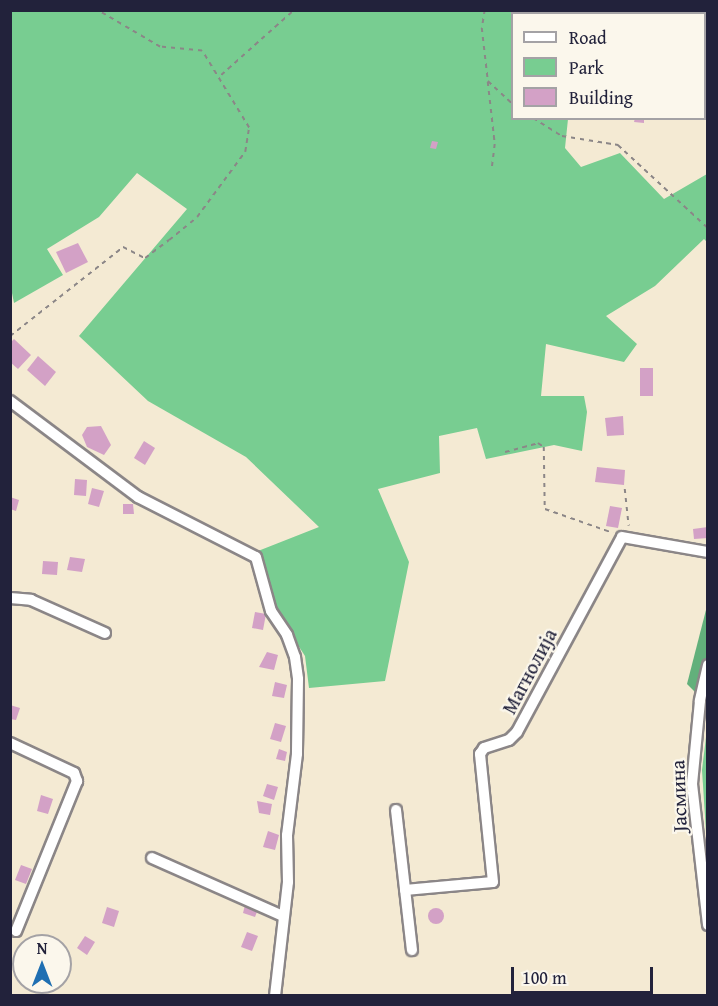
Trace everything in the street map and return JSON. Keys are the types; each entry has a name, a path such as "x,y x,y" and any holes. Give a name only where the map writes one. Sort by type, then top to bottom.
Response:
{"street":[{"path":"10,401 138,497 256,557 271,611 287,635 295,657 298,679 297,754 287,835 288,882 275,996"},
{"path":"626,538 708,552"},
{"name":"Магнолија","path":"405,890 493,882 480,754 484,748 509,740 517,732 626,538"},
{"path":"10,598 31,600 105,633"},
{"name":"Јасмина","path":"708,665 700,701 692,784 708,925"},
{"path":"10,742 74,772 77,781 16,931"},
{"path":"396,810 412,950"},
{"path":"152,858 283,916"}],"path":[{"path":"10,336 123,247 145,258 196,217 245,152 249,128 220,75 202,51 160,47 98,10"},
{"path":"220,75 294,10"},
{"path":"485,10 482,28 495,144 492,167"},
{"path":"488,81 511,101"},
{"path":"536,120 562,136 618,145 708,228"},
{"path":"505,452 538,443 544,447 545,509 626,538 625,489"}],"green space":[{"path":"10,11 525,11 511,12 511,120 568,120 565,148 581,167 620,153 664,199 707,174 707,242 704,239 655,286 606,316 637,344 624,362 546,344 541,396 584,396 587,412 582,451 554,445 486,459 477,428 439,436 440,473 378,489 409,562 385,681 309,688 305,656 276,611 258,551 319,527 246,457 148,401 79,336 187,209 137,173 99,217 47,249 63,275 14,303 10,283"},
{"path":"707,606 707,704 687,684"},
{"path":"708,729 707,847 702,770"}],"building":[{"path":"634,120 644,120 644,123 634,122"},
{"path":"432,141 438,142 436,149 430,148"},
{"path":"78,243 88,262 66,273 56,252"},
{"path":"14,339 31,355 18,369 10,362 10,343"},
{"path":"38,356 56,372 45,386 27,370"},
{"path":"640,368 653,368 653,396 640,396"},
{"path":"623,416 624,435 607,436 605,418"},
{"path":"101,426 111,445 104,455 87,447 82,435 87,427"},
{"path":"144,441 155,448 145,465 134,458"},
{"path":"597,467 625,470 624,485 595,482"},
{"path":"75,479 87,480 86,496 74,495"},
{"path":"92,488 104,491 99,507 88,504"},
{"path":"10,497 19,500 16,511 10,509"},
{"path":"123,504 133,504 134,514 123,514"},
{"path":"610,506 622,508 618,528 606,526"},
{"path":"708,527 708,538 694,539 693,529"},
{"path":"70,557 85,559 82,572 67,570"},
{"path":"43,561 58,562 57,575 42,574"},
{"path":"255,612 266,614 263,630 252,628"},
{"path":"267,652 278,655 274,670 259,667"},
{"path":"275,682 287,685 284,698 272,696"},
{"path":"10,705 20,708 16,720 10,719"},
{"path":"275,723 286,726 281,742 270,739"},
{"path":"279,749 287,752 285,761 276,759"},
{"path":"267,784 278,787 274,800 263,796"},
{"path":"41,795 53,799 48,814 37,811"},
{"path":"257,801 272,804 270,815 259,813"},
{"path":"268,831 279,835 275,850 263,847"},
{"path":"21,865 32,869 26,884 15,880"},
{"path":"245,905 258,909 255,917 243,913"},
{"path":"107,907 119,911 114,927 102,923"},
{"path":"436,908 444,916 436,924 428,916"},
{"path":"247,932 258,936 252,951 241,947"},
{"path":"85,936 95,942 87,955 77,948"}]}
